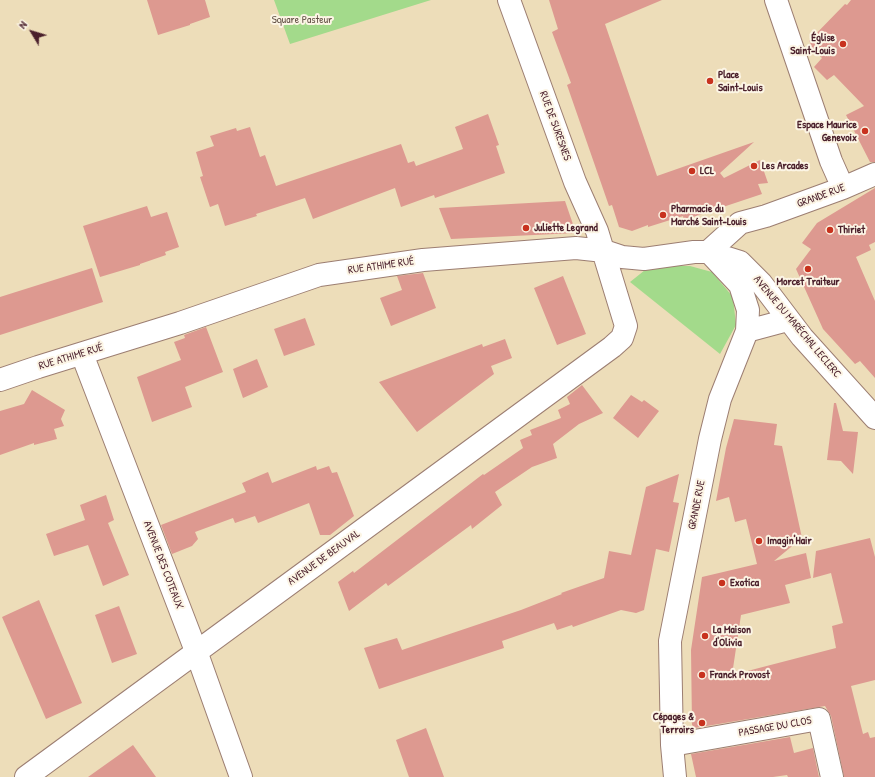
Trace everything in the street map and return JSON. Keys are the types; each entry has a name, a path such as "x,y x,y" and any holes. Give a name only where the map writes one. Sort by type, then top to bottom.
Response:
{"street":[{"name":"RUE DE SURESNES","path":"509,0 575,182 597,231 604,251 626,326 622,338"},
{"path":"776,0 831,161 843,188"},
{"name":"GRANDE RUE","path":"675,777 672,745 670,641 710,439 728,377 747,332 748,310 740,285 708,252 740,223 766,216 843,188 875,174"},
{"name":"RUE ATHIME RUÉ","path":"0,380 180,323 319,276 423,260 576,248 604,251 622,257 644,259 694,252 708,252"},
{"name":"AVENUE DU MARÉCHAL LECLERC","path":"708,252 740,262 761,283 788,320 875,418"},
{"path":"747,332 788,320"},
{"name":"AVENUE DE BEAUVAL","path":"26,777 612,347 622,338"},
{"name":"AVENUE DES COTEAUX","path":"82,354 196,651 241,777"},
{"name":"PASSAGE DU CLOS","path":"672,745 819,719 832,777"}],"green space":[{"name":"Square Pasteur","path":"274,0 431,0 290,44"},
{"path":"669,266 690,266 712,272 733,297 736,325 720,354 630,282 645,270"}],"building":[{"path":"147,0 205,0 210,17 158,35"},
{"path":"549,0 662,0 605,24 657,176 754,142 720,173 724,178 760,160 768,183 758,184 762,194 684,220 683,216 648,227 648,225 632,231 619,227 612,205 609,206 567,85 571,83 552,32 558,29"},
{"name":"Église Saint-Louis","path":"851,0 875,0 875,162 870,162 846,115 864,106 834,75 827,80 814,67 822,58 809,45 811,43 809,41 845,4 847,5"},
{"path":"488,114 499,145 496,146 505,173 435,198 434,195 401,207 395,188 313,219 305,198 225,226 218,204 210,207 200,177 203,176 196,152 214,146 210,136 236,128 237,131 250,127 260,157 265,155 276,186 401,144 408,163 414,161 416,166 463,149 455,127"},
{"path":"875,188 875,242 869,245 871,250 856,257 875,301 875,378 860,361 855,364 823,329 796,269 811,249 802,243 817,223"},
{"path":"565,201 576,233 451,239 439,208"},
{"path":"147,206 151,217 167,212 179,247 165,252 166,255 140,265 100,277 83,226"},
{"path":"92,268 103,302 0,335 0,297"},
{"path":"423,273 436,308 391,326 380,298 402,290 397,276"},
{"path":"563,276 586,334 557,345 534,288"},
{"path":"305,318 315,345 284,356 274,329"},
{"path":"206,327 223,372 185,387 192,407 152,422 137,377 181,360 174,342 185,338 184,335"},
{"path":"505,339 512,358 491,366 494,374 417,432 379,382 482,344 483,347"},
{"path":"257,359 268,387 243,398 233,369"},
{"path":"582,385 603,413 579,424 553,444 557,458 532,467 495,492 502,505 472,529 471,525 388,586 386,583 349,611 338,582 353,571 354,573 483,474 484,475 523,448 520,440 532,435 530,430 561,418 558,410 570,404 567,397"},
{"path":"32,390 65,410 61,419 64,426 54,429 57,439 34,445 34,443 0,455 0,411 24,404"},
{"path":"631,395 642,402 644,400 659,411 638,438 613,418"},
{"path":"834,403 836,403 843,431 858,432 853,474 841,461 827,460"},
{"path":"734,419 777,424 774,445 782,446 802,538 774,561 806,553 811,578 785,585 790,603 741,615 732,675 836,648 832,626 843,623 831,573 813,578 816,551 870,538 875,557 875,680 851,686 863,734 868,732 870,738 875,737 875,777 844,777 831,716 825,706 695,728 692,725 691,650 702,577 757,564 746,519 735,522 729,497 716,501 726,448"},
{"path":"316,466 317,470 329,466 332,473 337,472 354,516 330,535 320,535 309,503 258,523 255,516 235,523 233,518 195,532 198,539 192,546 172,554 161,525 246,492 242,483 268,472 272,483"},
{"path":"679,474 673,502 679,503 669,552 656,549 644,610 636,613 621,610 573,627 572,625 557,630 554,623 502,641 504,648 379,689 364,648 397,638 402,650 521,610 562,594 561,593 604,578 609,551 631,555 646,487"},
{"path":"106,495 114,520 108,523 129,575 103,586 88,545 54,556 46,534 85,520 80,505"},
{"path":"39,600 82,703 46,719 2,617"},
{"path":"119,606 137,654 112,663 95,615"},
{"path":"426,728 444,777 409,777 396,740"},
{"path":"790,737 794,753 813,748 819,777 788,777 787,775 773,777 696,777 691,754"},
{"path":"133,745 156,777 88,777"}],"place":[{"name":"Église Saint-Louis","path":"843,44"},
{"name":"Place Saint-Louis","path":"710,81"},
{"name":"Espace Maurice Genevoix","path":"865,131"},
{"name":"Les Arcades","path":"754,166"},
{"name":"LCL","path":"692,171"},
{"name":"Pharmacie du Marché Saint-Louis","path":"663,215"},
{"name":"Juliette Legrand","path":"526,228"},
{"name":"Thiriet","path":"830,230"},
{"name":"Morcet Traiteur","path":"808,269"},
{"name":"Imagin'Hair","path":"759,541"},
{"name":"Exotica","path":"722,583"},
{"name":"La Maison d'Olivia","path":"705,636"},
{"name":"Franck Provost","path":"702,675"},
{"name":"Cépages & Terroirs","path":"702,723"}]}
